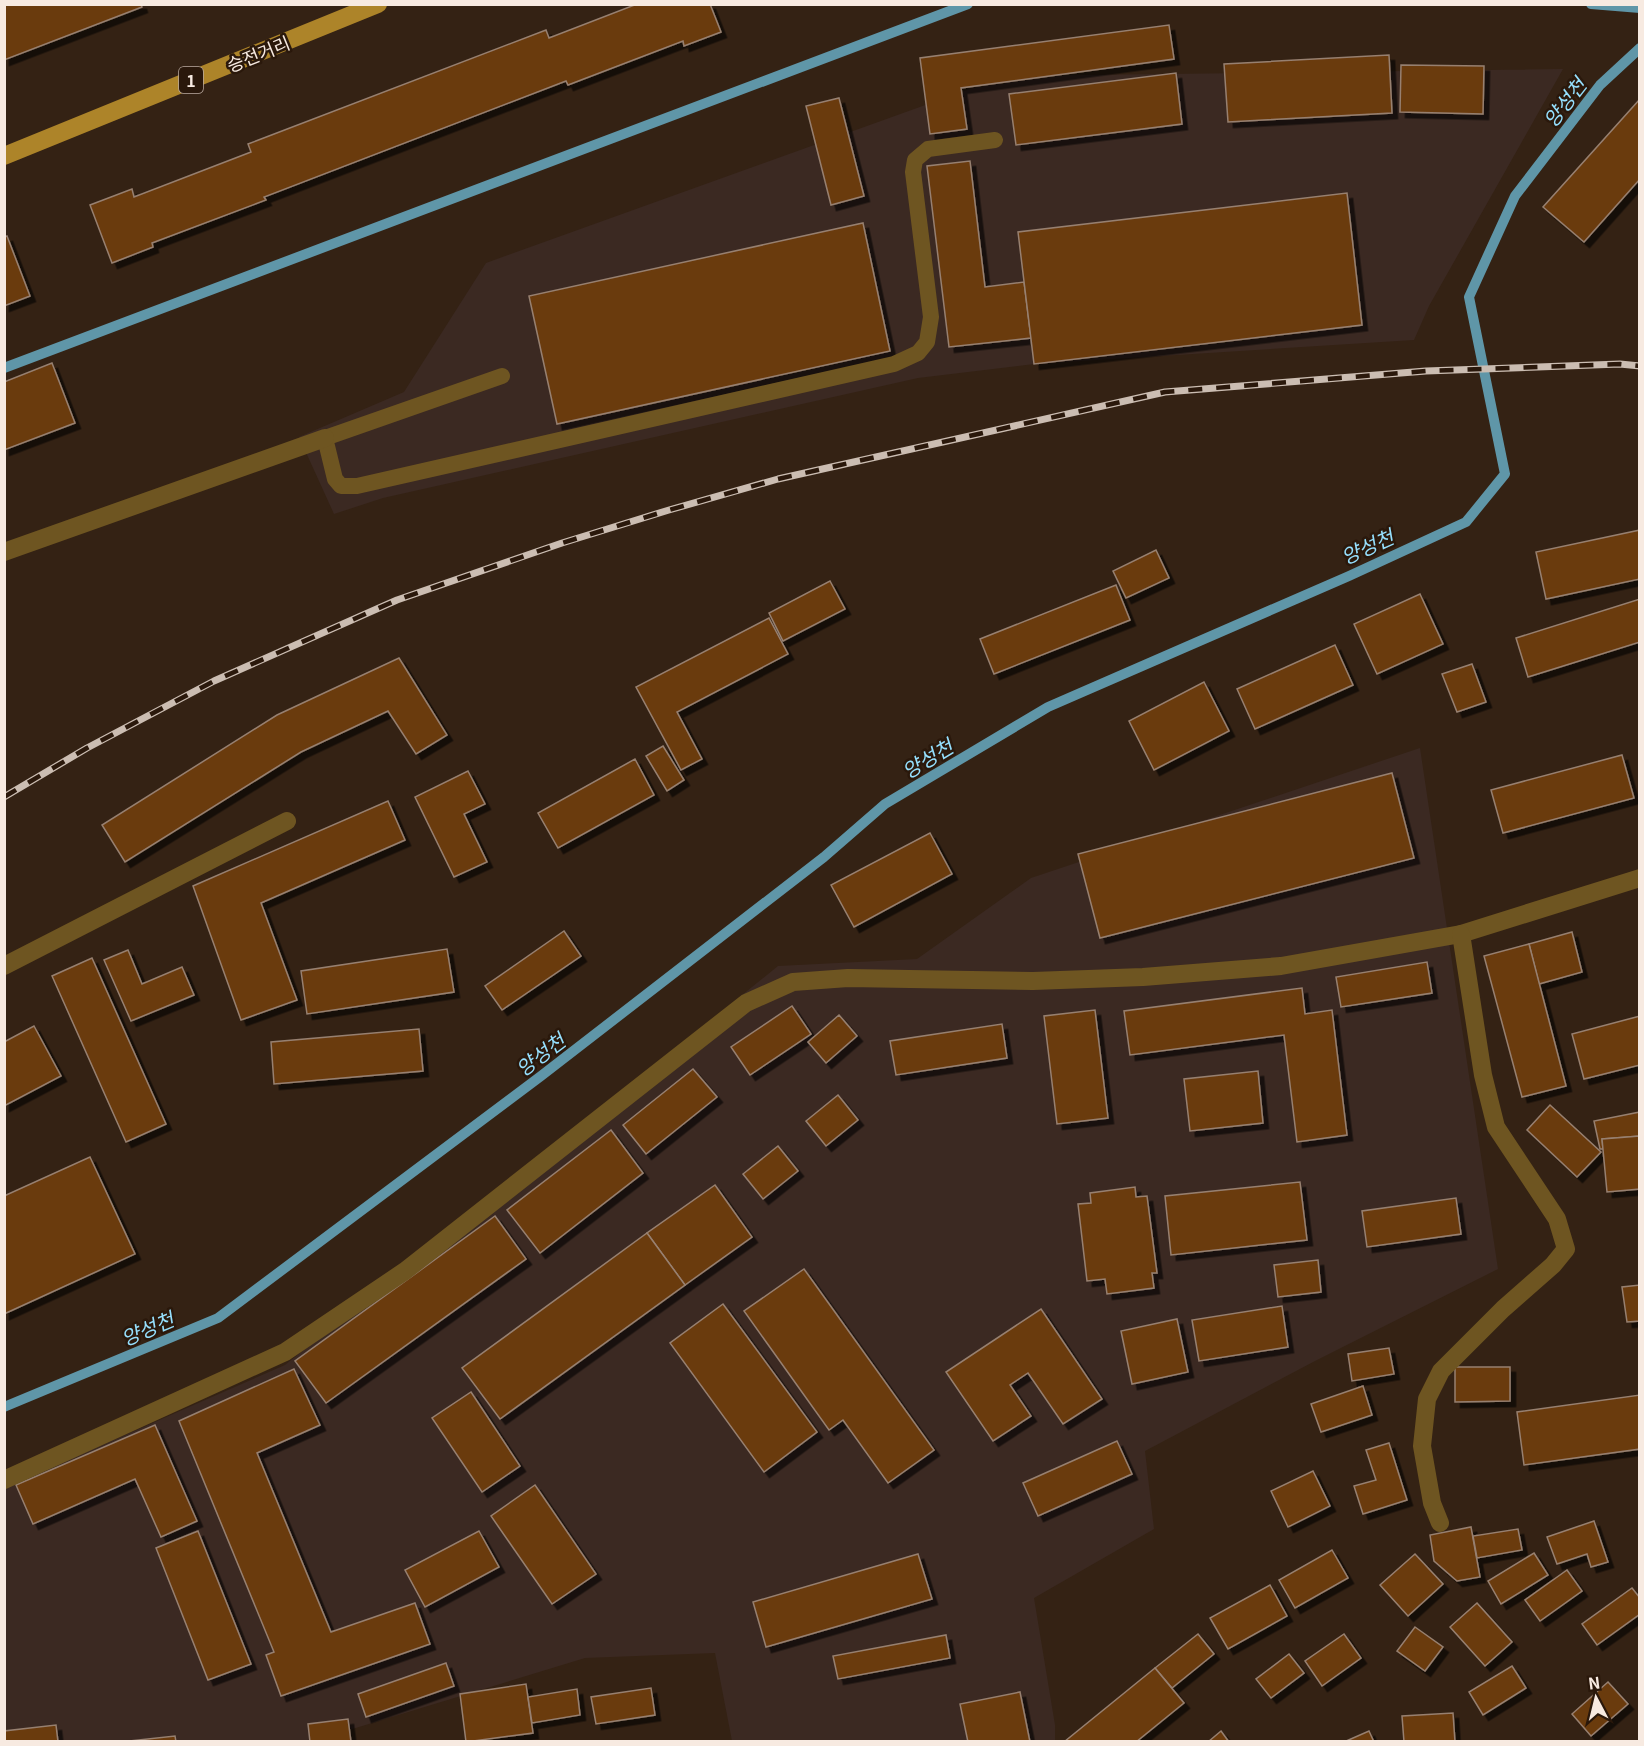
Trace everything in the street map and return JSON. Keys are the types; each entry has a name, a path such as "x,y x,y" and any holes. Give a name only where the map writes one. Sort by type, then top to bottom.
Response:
{"main road":[{"name":"승전거리","path":"4,156 378,4"}],"street":[{"path":"4,552 325,438"},
{"path":"4,966 287,821"},
{"path":"4,1480 285,1352 405,1271 746,1003 793,982 848,978 1033,981 1155,976 1281,966 1461,934 1640,878"},
{"path":"1440,1523 1432,1503 1422,1446 1427,1399 1441,1371 1503,1309 1553,1265 1566,1248 1557,1219 1496,1126 1483,1075 1461,934"}],"lane":[{"path":"502,376 325,438 335,479 341,486 357,486 894,364 918,353 927,342 932,317 913,172 915,160 928,149 994,140"}],"shaded area":[{"path":"1563,69 1429,306 1414,340 1034,364 918,378 383,498 334,514 299,437 404,392 486,263 1006,76"},
{"path":"1420,748 1498,1269 1315,1361 1145,1451 1154,1529 1034,1598 1055,1725 1055,1741 732,1741 715,1653 585,1658 313,1741 5,1741 4,1488 285,1365 778,966 917,959 1031,878"}],"building":[{"path":"4,4 141,4 142,7 4,60"},
{"path":"637,4 710,4 721,32 684,46 683,41 568,85 566,81 264,197 266,200 152,243 153,247 112,263 90,205 132,189 134,197 251,152 248,144 546,30 549,38"},
{"path":"1169,25 1174,59 961,88 967,129 930,134 920,58"},
{"path":"1389,55 1392,113 1228,122 1224,64"},
{"path":"1401,65 1484,66 1483,114 1400,112"},
{"path":"1176,73 1182,124 1016,145 1009,94"},
{"path":"839,98 864,196 831,205 806,106"},
{"path":"1640,99 1640,179 1584,242 1543,207"},
{"path":"970,161 985,287 1024,282 1031,338 949,347 927,166"},
{"path":"1347,193 1362,325 1034,364 1018,232"},
{"path":"863,223 890,351 557,424 529,296"},
{"path":"7,236 30,296 4,306 4,237"},
{"path":"52,363 75,423 4,450 4,382"},
{"path":"1640,530 1640,579 1546,599 1536,552"},
{"path":"1156,550 1169,578 1126,598 1113,571"},
{"path":"830,581 845,609 783,641 769,613"},
{"path":"1116,585 1130,620 994,674 980,639"},
{"path":"1420,594 1443,644 1377,674 1354,624"},
{"path":"1640,599 1640,642 1528,677 1516,638"},
{"path":"769,618 788,654 677,712 702,759 681,770 636,687"},
{"path":"1335,645 1353,685 1255,729 1237,689"},
{"path":"399,658 447,735 416,754 388,711 301,752 125,862 102,825 277,715"},
{"path":"1472,664 1486,702 1457,712 1442,674"},
{"path":"1204,682 1229,731 1154,770 1129,721"},
{"path":"663,746 684,780 667,791 646,756"},
{"path":"1622,755 1634,798 1503,833 1491,790"},
{"path":"635,759 654,795 558,848 538,813"},
{"path":"468,771 485,804 464,814 487,862 454,877 415,797"},
{"path":"1392,773 1414,858 1100,938 1078,854"},
{"path":"388,801 405,840 261,903 297,1000 241,1020 193,886"},
{"path":"930,833 952,874 854,927 831,885"},
{"path":"564,931 581,956 502,1010 485,986"},
{"path":"1572,932 1582,972 1539,984 1529,944"},
{"path":"1529,944 1566,1086 1522,1097 1484,956"},
{"path":"447,949 454,992 307,1014 301,971"},
{"path":"128,950 142,984 182,967 194,995 131,1021 104,960"},
{"path":"92,958 166,1124 126,1142 52,976"},
{"path":"1427,962 1432,993 1341,1007 1336,977"},
{"path":"1302,988 1305,1014 1332,1010 1347,1135 1297,1142 1284,1035 1130,1055 1124,1011"},
{"path":"792,1006 811,1034 750,1075 731,1047"},
{"path":"1095,1010 1108,1118 1057,1124 1044,1016"},
{"path":"839,1015 857,1036 826,1063 808,1042"},
{"path":"1640,1016 1640,1065 1584,1079 1572,1034"},
{"path":"1002,1024 1007,1058 896,1075 890,1041"},
{"path":"34,1026 61,1076 4,1106 4,1042"},
{"path":"419,1029 423,1071 274,1084 271,1042"},
{"path":"693,1069 717,1097 646,1154 623,1125"},
{"path":"1258,1071 1263,1123 1190,1131 1184,1079"},
{"path":"838,1095 858,1120 826,1146 806,1121"},
{"path":"1550,1105 1601,1152 1577,1177 1527,1130"},
{"path":"1640,1112 1640,1136 1602,1139 1603,1149 1600,1149 1594,1121"},
{"path":"611,1130 643,1173 540,1253 507,1210"},
{"path":"1640,1136 1640,1189 1607,1192 1602,1139"},
{"path":"778,1146 798,1171 763,1199 743,1174"},
{"path":"90,1157 135,1254 4,1314 4,1196"},
{"path":"1300,1182 1307,1240 1171,1255 1165,1196"},
{"path":"715,1185 752,1237 685,1285 647,1233"},
{"path":"1135,1187 1136,1197 1147,1196 1157,1273 1152,1273 1154,1288 1107,1294 1105,1279 1087,1281 1078,1204 1091,1203 1090,1193"},
{"path":"1456,1198 1461,1234 1367,1247 1362,1211"},
{"path":"495,1216 526,1259 326,1403 295,1361"},
{"path":"647,1233 685,1285 500,1419 462,1368"},
{"path":"1318,1260 1321,1292 1278,1297 1274,1265"},
{"path":"804,1269 934,1450 888,1483 843,1420 829,1430 744,1311"},
{"path":"1640,1285 1640,1321 1627,1322 1622,1287"},
{"path":"723,1304 817,1432 764,1472 670,1343"},
{"path":"1282,1306 1288,1347 1199,1361 1192,1320"},
{"path":"1041,1309 1102,1399 1063,1424 1028,1373 1010,1385 1031,1416 993,1441 946,1372"},
{"path":"1177,1319 1188,1372 1132,1384 1121,1331"},
{"path":"1389,1348 1394,1374 1352,1381 1348,1354"},
{"path":"1455,1367 1510,1367 1510,1401 1455,1402"},
{"path":"294,1369 320,1425 257,1453 331,1632 415,1603 430,1644 281,1696 266,1655 274,1652 179,1421"},
{"path":"1363,1386 1372,1415 1321,1432 1311,1404"},
{"path":"471,1392 520,1466 482,1492 432,1418"},
{"path":"1640,1395 1640,1449 1524,1465 1517,1412"},
{"path":"155,1425 197,1521 161,1537 135,1479 33,1524 16,1485"},
{"path":"1117,1441 1132,1474 1038,1516 1023,1483"},
{"path":"1389,1443 1407,1500 1363,1514 1354,1486 1376,1480 1366,1450"},
{"path":"1313,1471 1330,1506 1288,1527 1271,1491"},
{"path":"535,1485 596,1574 552,1604 491,1516"},
{"path":"1594,1521 1608,1562 1591,1567 1587,1554 1557,1564 1547,1537"},
{"path":"1471,1527 1480,1577 1457,1581 1434,1561 1430,1535"},
{"path":"1518,1529 1522,1550 1477,1558 1473,1536"},
{"path":"198,1531 251,1664 208,1680 156,1548"},
{"path":"479,1531 499,1567 425,1607 405,1570"},
{"path":"1332,1550 1348,1578 1295,1608 1279,1580"},
{"path":"1534,1553 1548,1575 1501,1604 1488,1581"},
{"path":"918,1554 932,1599 766,1647 753,1602"},
{"path":"1415,1554 1443,1584 1408,1616 1380,1585"},
{"path":"1567,1570 1582,1591 1540,1621 1525,1600"},
{"path":"1270,1585 1287,1616 1228,1649 1210,1618"},
{"path":"1632,1588 1640,1598 1640,1614 1597,1645 1582,1624"},
{"path":"1477,1603 1512,1642 1485,1666 1450,1627"},
{"path":"1415,1627 1443,1647 1425,1671 1397,1651"},
{"path":"1198,1634 1214,1654 1172,1688 1155,1668"},
{"path":"1344,1634 1361,1658 1322,1686 1305,1661"},
{"path":"946,1635 950,1658 838,1679 833,1656"},
{"path":"1289,1654 1304,1673 1271,1698 1256,1679"},
{"path":"446,1663 454,1686 366,1717 358,1694"},
{"path":"1512,1666 1526,1688 1483,1715 1469,1692"},
{"path":"1155,1668 1184,1703 1136,1742 1064,1742"},
{"path":"1608,1682 1628,1704 1591,1736 1572,1714"},
{"path":"526,1684 533,1733 466,1742 460,1694"},
{"path":"651,1688 655,1715 596,1724 591,1697"},
{"path":"577,1689 580,1715 532,1723 528,1697"},
{"path":"1020,1692 1030,1742 968,1742 960,1704"},
{"path":"1453,1713 1455,1742 1404,1742 1402,1716"},
{"path":"348,1719 351,1742 310,1742 308,1724"},
{"path":"56,1725 58,1742 5,1742 4,1731"},
{"path":"1221,1731 1229,1742 1208,1742"},
{"path":"1369,1731 1374,1742 1344,1742"},
{"path":"175,1736 176,1742 120,1742"}],"waterway":[{"path":"4,368 968,4"},
{"path":"1591,4 1640,8"},
{"name":"양성천","path":"4,1407 218,1318 541,1076 824,857 885,804 1048,707 1349,576 1466,522 1505,474 1469,297 1515,196 1600,85 1640,48"}],"railway":[{"path":"4,797 87,748 214,681 397,600 562,543 778,479 1165,392 1426,371 1620,364 1640,366"}]}
